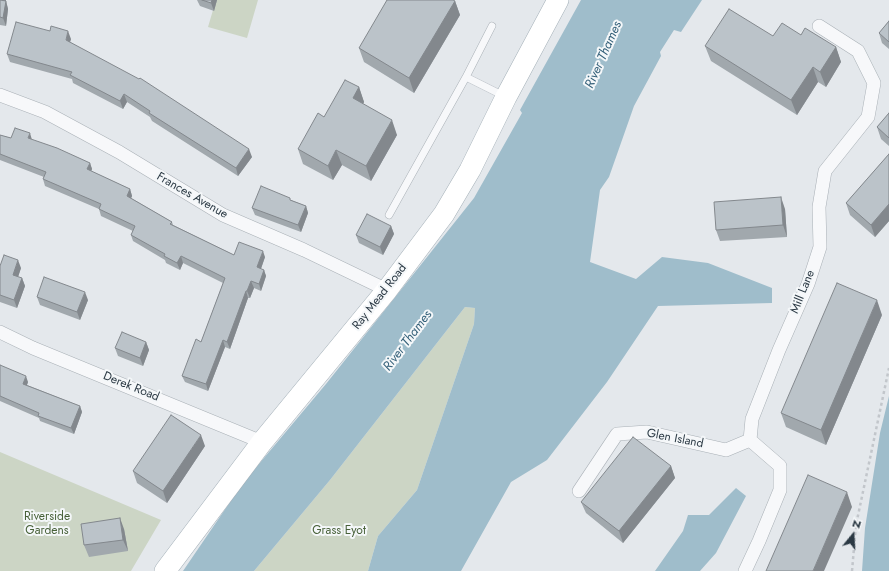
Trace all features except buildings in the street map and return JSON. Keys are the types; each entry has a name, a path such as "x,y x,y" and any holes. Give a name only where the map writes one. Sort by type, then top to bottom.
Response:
{"main road":[{"name":"Ray Mead Road","path":"165,571 262,442 387,290 444,214 470,170 506,97 558,0"}],"street":[{"name":"Mill Lane","path":"750,440 752,419 779,350 808,284 820,247 819,207 825,171 868,116 874,83 858,51 819,26"},
{"name":"Frances Avenue","path":"0,95 45,112 119,152 223,215 304,250 387,290"},
{"name":"Derek Road","path":"0,332 33,348 262,442"},
{"name":"Glen Island","path":"579,491 617,434 646,432 726,450 750,440"},
{"path":"745,571 760,541 780,490 780,466 750,440"}],"lane":[{"path":"389,215 466,77 492,26"},
{"path":"466,77 506,97"}],"path":[{"path":"852,571 856,525 889,368"}],"green space":[{"path":"216,0 258,0 247,38 208,27"},
{"name":"Grass Eyot","path":"465,307 475,308 474,324 417,490 378,536 368,571 254,571 330,480"},
{"name":"Riverside Gardens","path":"0,452 161,520 131,571 0,571"}],"water":[{"name":"River Thames","path":"581,0 702,0 681,32 674,30 660,52 661,56 634,106 609,177 600,190 590,262 636,279 662,257 708,263 772,288 772,303 658,306 607,382 547,460 511,482 461,571 368,571 378,536 417,490 474,324 475,308 465,307 330,480 254,571 183,571 243,483 326,384 474,198 522,113 520,110"},
{"path":"889,396 889,571 862,571 865,528 880,433"},
{"path":"736,488 746,496 716,553 700,571 655,571 683,531 688,515 709,515"}]}
